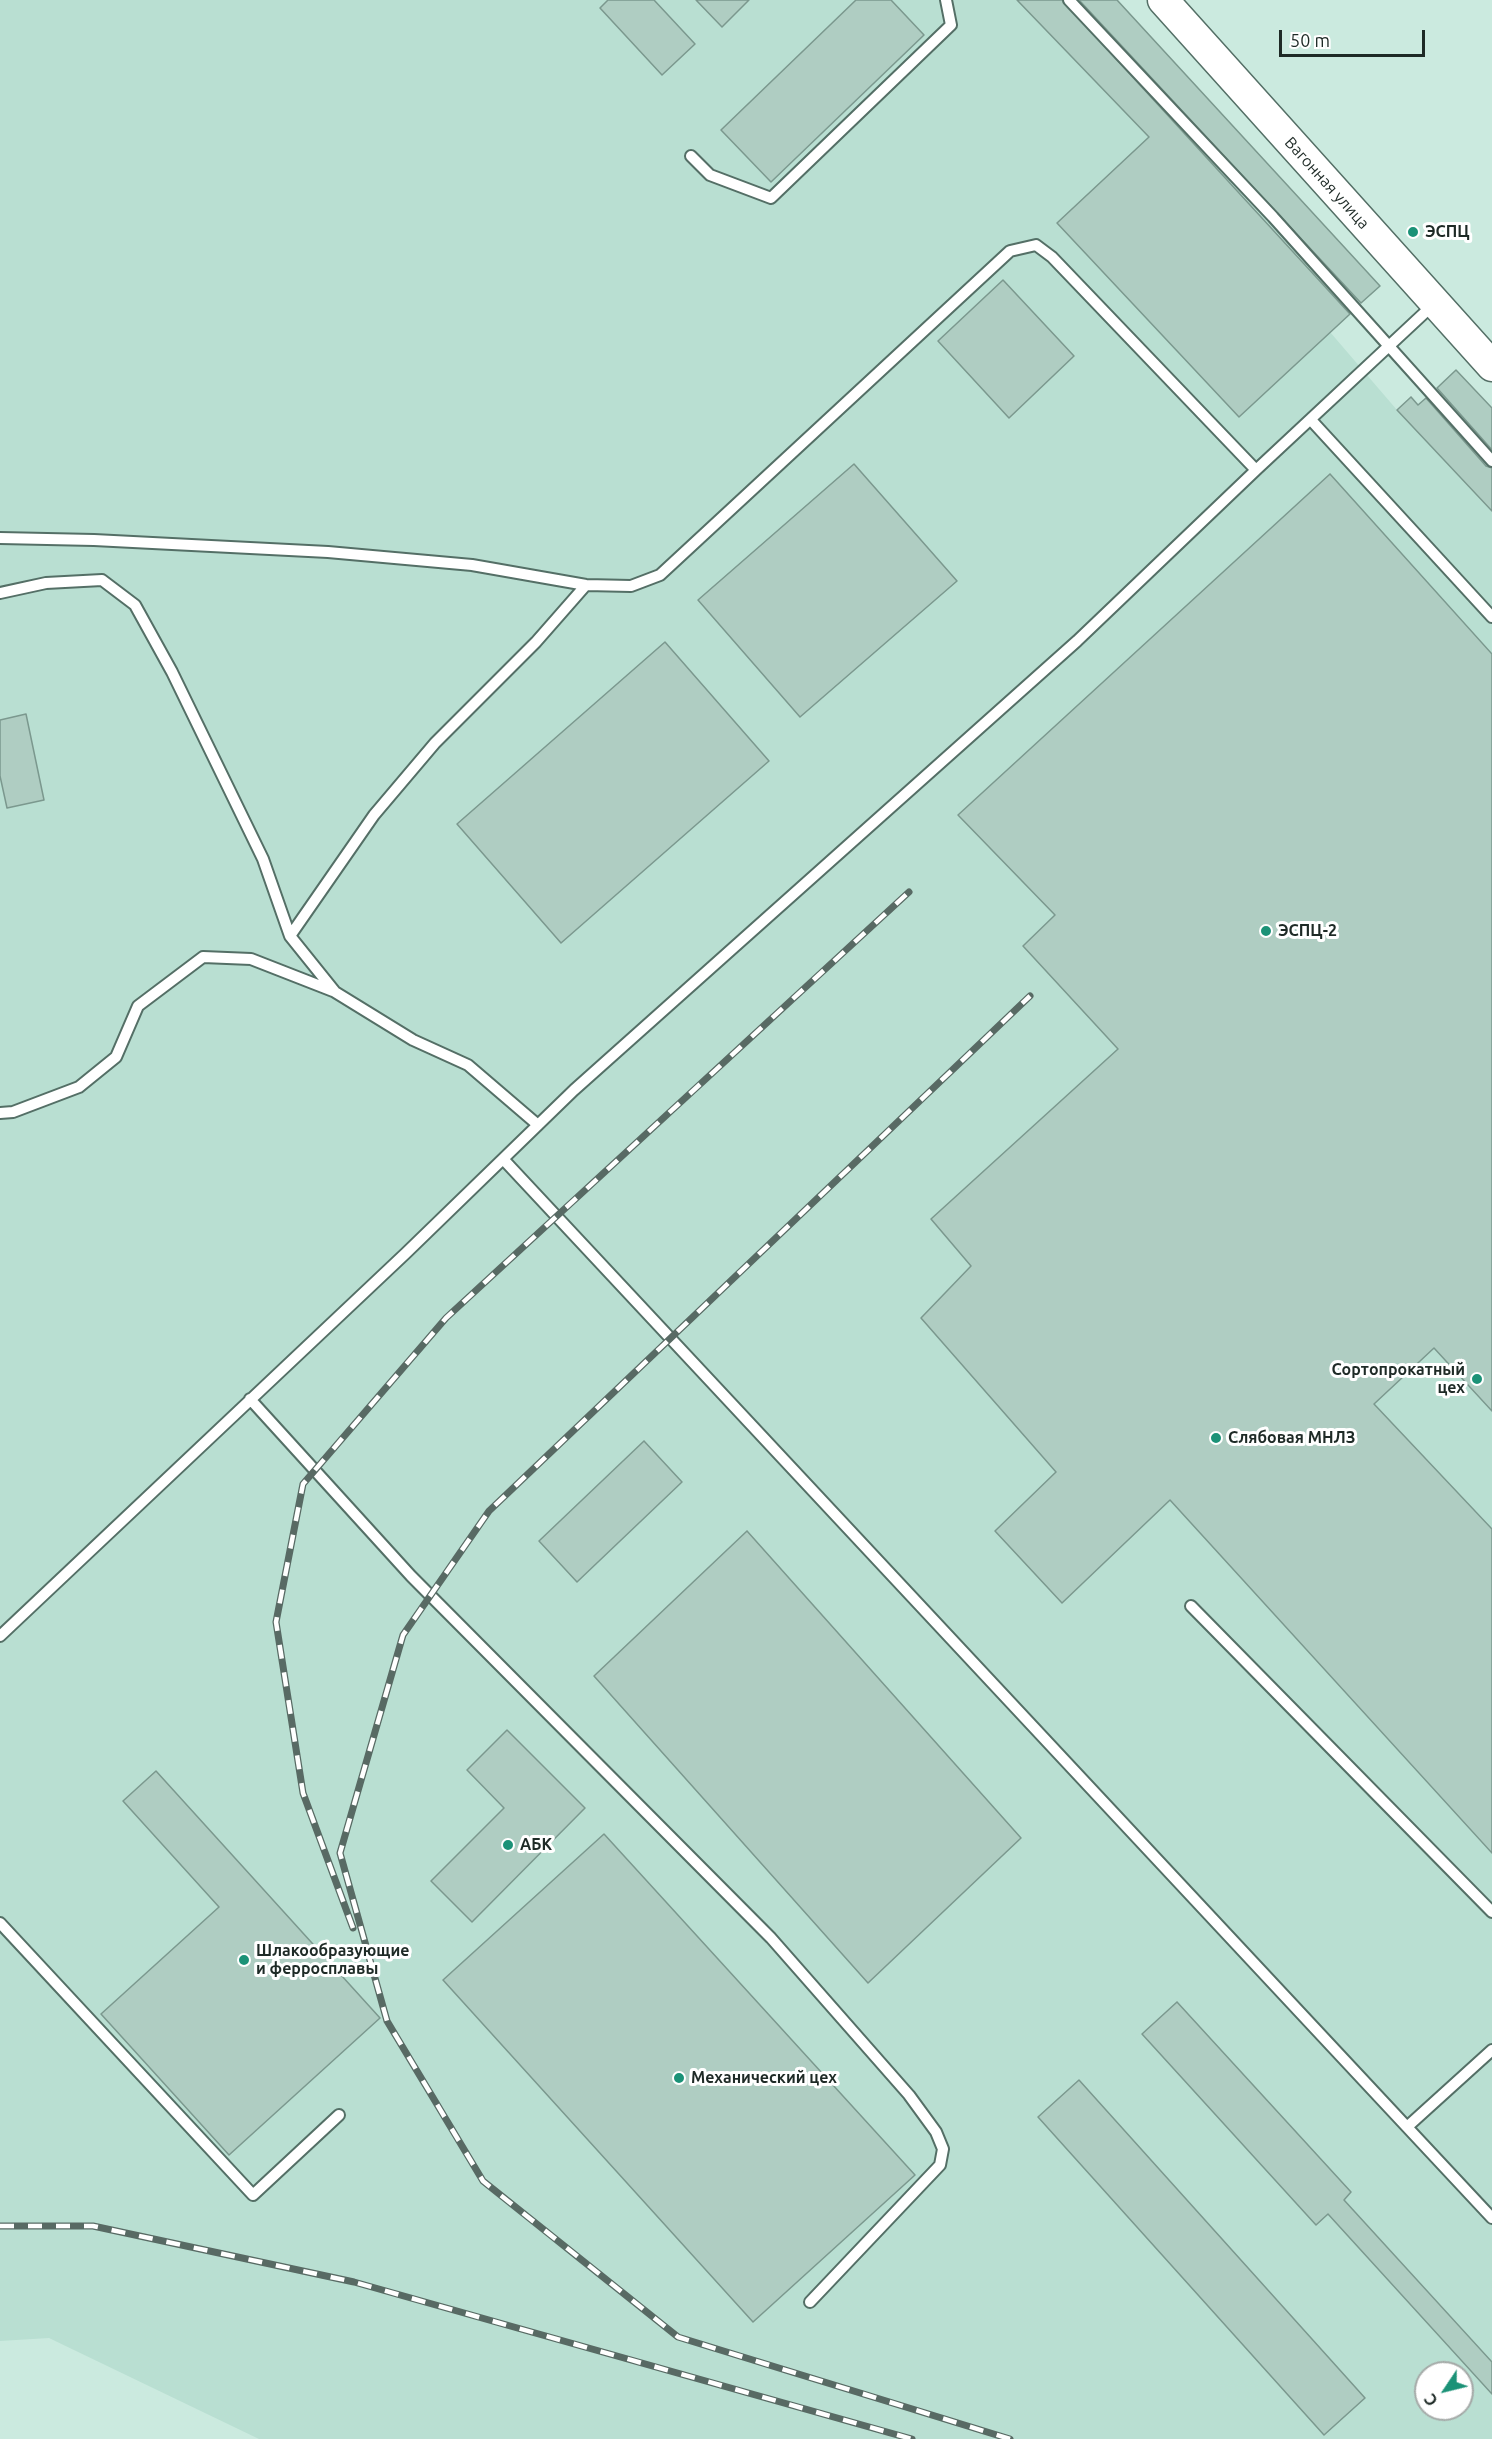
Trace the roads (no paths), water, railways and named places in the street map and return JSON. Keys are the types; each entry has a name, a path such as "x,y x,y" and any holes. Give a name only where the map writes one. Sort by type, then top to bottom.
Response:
{"street":[{"name":"Вагонная улица","path":"1163,0 1492,366"}],"lane":[{"path":"691,156 710,175 771,198 951,25 946,0"},
{"path":"1069,0 1273,217 1492,461"},
{"path":"0,538 94,540 328,552 472,565 586,585 632,586 660,575 1010,251 1036,245 1052,257 1256,470"},
{"path":"0,1636 574,1090 1077,641 1435,303"},
{"path":"1311,420 1492,617"},
{"path":"0,593 46,583 102,579 135,605 172,672 263,859 290,936 334,992"},
{"path":"290,936 374,815 435,743 536,642 586,585"},
{"path":"0,1113 13,1112 79,1087 116,1057 138,1006 202,957 251,959 334,992 413,1040 468,1065 538,1125"},
{"path":"503,1159 1492,2218"},
{"path":"250,1399 411,1576 771,1938 909,2095 936,2132 944,2148 940,2165 810,2302"},
{"path":"1191,1606 1492,1912"},
{"path":"0,1923 253,2195 339,2115"},
{"path":"1407,2127 1492,2050"}],"railway":[{"path":"353,1928 303,1793 276,1622 303,1484 446,1318 909,892"},
{"path":"1010,2439 678,2337 483,2181 387,2021 340,1853 403,1635 489,1511 1030,996"},
{"path":"0,2226 93,2226 354,2282 912,2439"}],"place":[{"name":"ЭСПЦ","path":"1413,232"},
{"name":"ЭСПЦ-2","path":"1266,931"},
{"name":"Сортопрокатный цех","path":"1477,1379"},
{"name":"Слябовая МНЛЗ","path":"1216,1438"},
{"name":"АБК","path":"508,1845"},
{"name":"Шлакообразующие и ферросплавы","path":"244,1960"},
{"name":"Механический цех","path":"679,2078"}]}
